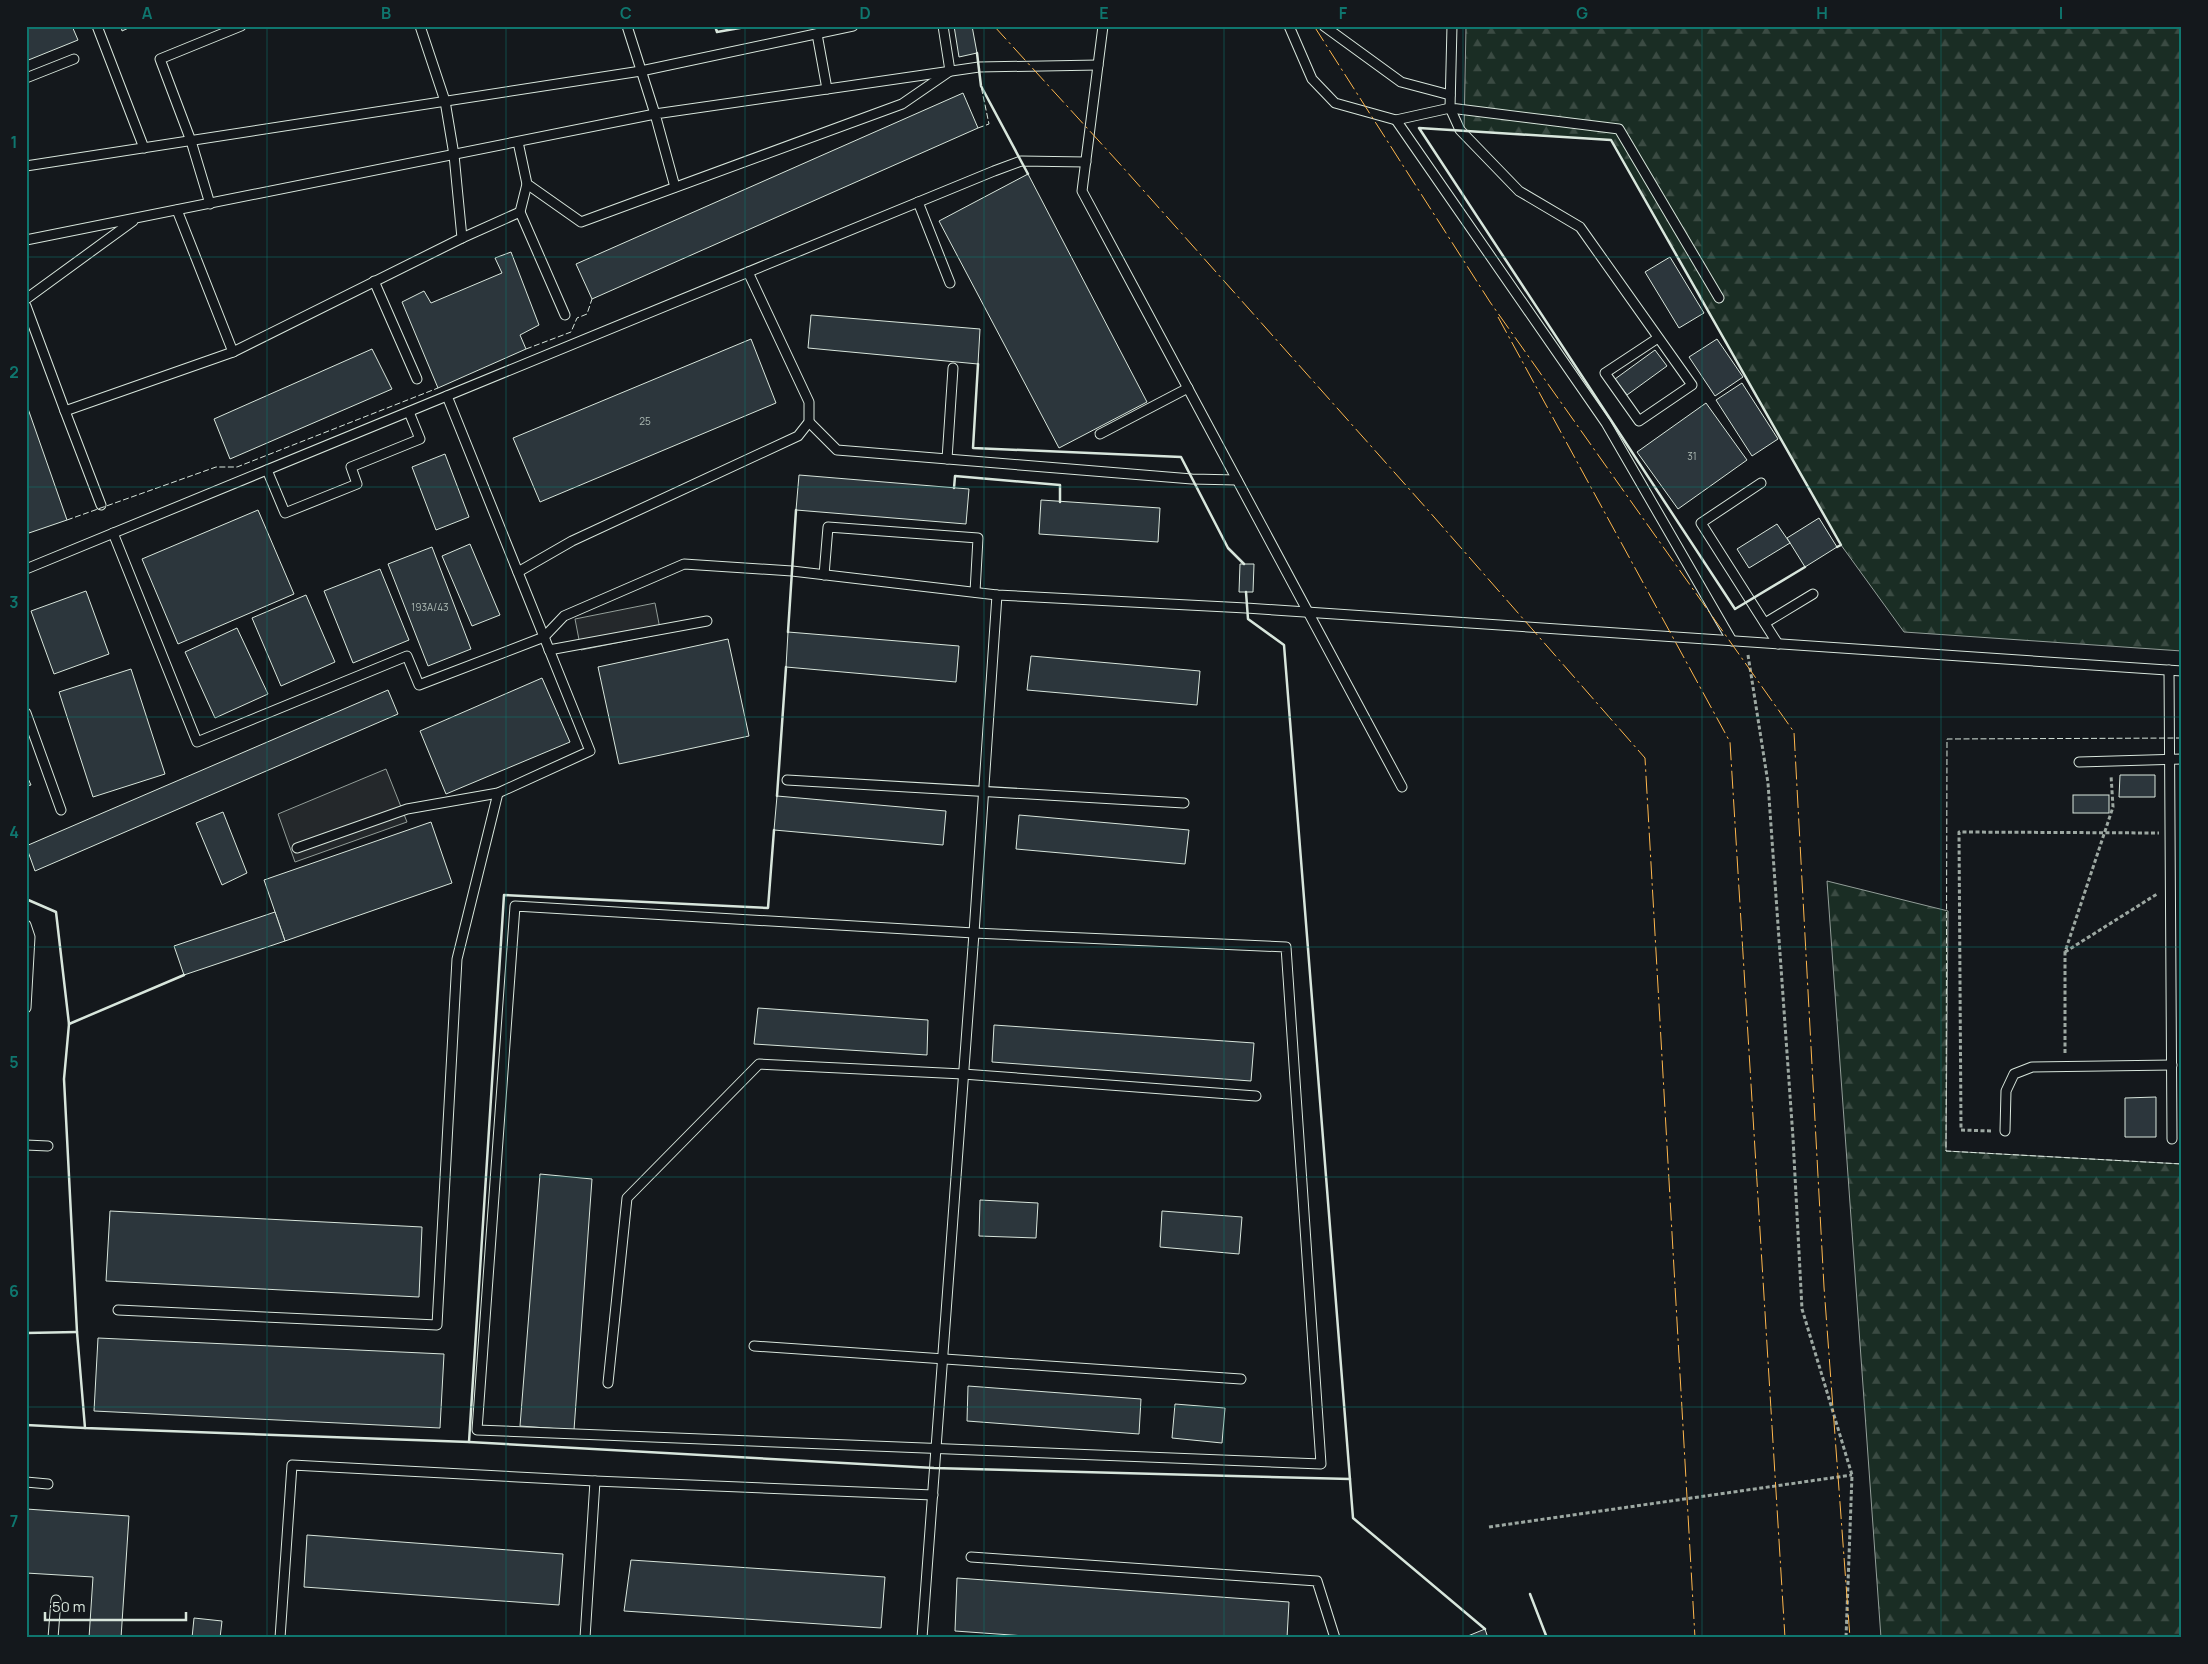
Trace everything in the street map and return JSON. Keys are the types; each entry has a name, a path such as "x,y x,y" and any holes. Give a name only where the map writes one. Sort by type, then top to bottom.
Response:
{"lane":[{"path":"96,26 144,148"},
{"path":"210,204 191,141 160,59 241,26"},
{"path":"420,26 445,101 454,155 462,238"},
{"path":"627,26 655,114 675,187"},
{"path":"26,166 641,71 852,26"},
{"path":"943,26 950,71"},
{"path":"1102,26 1082,191 1402,787"},
{"path":"1289,26 1312,79 1335,103 1396,120 1450,108 1620,129 1719,298"},
{"path":"1324,26 1401,82 1450,94"},
{"path":"1452,26 1450,108 1460,130 1519,191 1580,227 1692,385 1639,421 1605,373 1658,338"},
{"path":"818,34 828,89"},
{"path":"26,78 74,59"},
{"path":"26,240 655,114 979,66 1098,65"},
{"path":"527,184 581,222 902,104 950,71"},
{"path":"1396,120 1606,423 1732,641"},
{"path":"518,142 527,184 520,212 565,315"},
{"path":"26,569 1021,161 1086,162"},
{"path":"918,202 950,283"},
{"path":"177,210 233,352"},
{"path":"65,411 233,352 462,238 520,212"},
{"path":"26,299 136,218"},
{"path":"518,572 572,541 798,436 809,422 809,402 748,272"},
{"path":"374,281 417,379"},
{"path":"26,306 101,505"},
{"path":"947,459 953,368"},
{"path":"1100,434 1188,388"},
{"path":"297,848 407,809 498,793 590,751 446,396"},
{"path":"267,470 285,513 357,484 351,467 420,439 409,412"},
{"path":"809,422 837,450 1192,479 1237,480"},
{"path":"1761,483 1701,523 1778,644"},
{"path":"824,575 828,527 978,538 975,592"},
{"path":"113,533 197,742 407,656 419,685 544,637 564,616 684,564 824,575 997,594 1308,612 2182,671"},
{"path":"922,1638 997,594"},
{"path":"1765,623 1813,594"},
{"path":"549,650 707,621"},
{"path":"2169,670 2172,1139"},
{"path":"26,713 61,810"},
{"path":"2079,762 2182,759"},
{"path":"788,780 1184,803"},
{"path":"118,1310 437,1325 457,959 498,793"},
{"path":"516,906 974,933 1286,947 1321,1464 936,1448 477,1430 516,906"},
{"path":"26,925 30,937 26,1008"},
{"path":"608,1383 627,1198 759,1064 963,1074 1256,1096"},
{"path":"2005,1131 2006,1091 2014,1074 2032,1067 2172,1065"},
{"path":"26,1146 48,1146"},
{"path":"754,1346 1241,1379"},
{"path":"280,1638 292,1465 933,1496"},
{"path":"585,1638 595,1481"},
{"path":"26,1482 48,1484"},
{"path":"972,1557 1317,1581 1335,1638"},
{"path":"53,1638 56,1600"}],"path":[{"path":"1746,642 1768,783 1792,1128 1802,1309 1852,1475 1846,1638"},
{"path":"2065,1066 2065,952 2113,807 2111,761"},
{"path":"2005,1131 1961,1130 1959,832 2170,833"},
{"path":"2065,952 2170,885"},
{"path":"1489,1527 1852,1475"}],"green space":[{"path":"1466,26 2182,26 2182,651 1904,632 1841,545 1611,140 1464,131"},
{"path":"1827,881 1948,911 1946,1151 2182,1164 2182,1638 1881,1638"}],"shaded area":[{"path":"655,603 661,634 581,650 575,619"},
{"path":"386,769 407,822 295,862 278,814"}],"building":[{"path":"26,26 72,26 78,40 26,61"},
{"path":"121,26 133,26 122,31"},
{"path":"954,26 972,26 977,53 959,57"},
{"path":"963,93 978,128 592,299 576,264"},
{"path":"1028,174 1147,402 1059,448 939,221"},
{"path":"511,252 539,325 520,335 526,349 438,388 402,302 424,291 431,303 502,273 495,258"},
{"path":"1670,257 1704,313 1679,328 1645,272"},
{"path":"811,315 980,329 978,364 808,348"},
{"path":"751,339 776,403 540,502 513,438"},
{"path":"1717,339 1743,377 1715,396 1689,357"},
{"path":"372,349 392,389 230,459 214,419"},
{"path":"1655,350 1667,366 1627,395 1615,379"},
{"path":"1742,383 1778,439 1752,456 1716,400"},
{"path":"26,403 67,520 26,534"},
{"path":"1706,403 1747,460 1678,509 1637,452"},
{"path":"445,454 469,517 436,530 412,467"},
{"path":"799,475 969,489 966,524 796,510"},
{"path":"1041,500 1160,508 1158,542 1039,534"},
{"path":"258,510 294,594 178,644 142,559"},
{"path":"1819,518 1837,547 1805,567 1787,538"},
{"path":"1777,524 1790,543 1749,568 1737,549"},
{"path":"470,544 500,615 472,626 442,556"},
{"path":"432,547 471,649 428,666 388,564"},
{"path":"1240,564 1254,564 1253,592 1239,592"},
{"path":"380,569 409,640 353,663 324,591"},
{"path":"86,591 109,654 54,674 31,611"},
{"path":"306,595 335,662 281,686 252,618"},
{"path":"237,628 268,694 215,718 185,652"},
{"path":"788,632 959,646 956,682 786,667"},
{"path":"728,639 749,736 619,764 598,667"},
{"path":"1031,656 1200,671 1197,705 1027,690"},
{"path":"131,669 165,774 93,797 59,692"},
{"path":"542,678 570,742 446,794 420,731"},
{"path":"388,690 398,714 35,871 26,846"},
{"path":"26,774 31,785 26,786"},
{"path":"2120,775 2155,775 2155,797 2119,797"},
{"path":"2073,795 2109,795 2109,813 2073,813"},
{"path":"777,796 946,811 943,845 774,830"},
{"path":"223,812 247,873 222,885 196,823"},
{"path":"1019,815 1189,830 1185,864 1016,849"},
{"path":"431,822 452,883 285,941 264,880"},
{"path":"275,912 285,941 184,975 174,946"},
{"path":"758,1008 928,1020 927,1055 754,1044"},
{"path":"994,1025 1254,1043 1251,1081 992,1062"},
{"path":"2156,1097 2156,1137 2125,1137 2125,1098"},
{"path":"540,1174 592,1179 574,1430 520,1426"},
{"path":"980,1200 1038,1203 1036,1238 979,1236"},
{"path":"110,1211 422,1227 419,1297 106,1281"},
{"path":"1162,1211 1242,1217 1239,1254 1160,1247"},
{"path":"98,1338 444,1354 440,1428 94,1411"},
{"path":"968,1386 1141,1399 1139,1434 967,1421"},
{"path":"1175,1404 1225,1408 1222,1443 1172,1438"},
{"path":"26,1509 129,1516 121,1638 89,1638 93,1577 26,1573"},
{"path":"307,1535 563,1554 559,1605 304,1587"},
{"path":"631,1560 885,1577 881,1628 624,1611"},
{"path":"957,1578 1289,1602 1287,1638 1053,1638 955,1631"},
{"path":"194,1618 222,1621 220,1638 192,1638"},
{"path":"1485,1629 1488,1638 1463,1638"}],"fence":[{"path":"978,128 989,124 981,86"},
{"path":"526,349 571,332 577,318 587,314 592,299"},
{"path":"67,520 216,467 237,467 438,388"},
{"path":"2182,738 1947,739 1946,1151 2182,1164"}],"wall":[{"path":"715,26 717,32 751,26"},
{"path":"977,53 981,86 1028,174"},
{"path":"1805,567 1735,609 1419,128 1611,140 1841,545 1837,547"},
{"path":"978,364 973,448 1181,457 1228,548 1244,564"},
{"path":"954,488 955,476 1060,485 1060,502"},
{"path":"788,632 796,510"},
{"path":"1246,592 1248,619 1284,645 1353,1518 1485,1629"},
{"path":"777,796 786,667"},
{"path":"184,975 69,1024 64,1079 77,1332 85,1428 469,1442 504,895 768,908 774,830"},
{"path":"26,899 56,912 69,1024"},
{"path":"26,1333 77,1332"},
{"path":"26,1425 85,1428"},
{"path":"469,1442 934,1468 1350,1479"},
{"path":"1530,1594 1547,1638"}],"power":[{"path":"994,26 1119,163 1427,509 1645,758 1695,1638"},
{"path":"1314,26 1490,302 1794,732 1824,1287 1850,1638"},
{"path":"1498,317 1730,742 1785,1638"}]}
